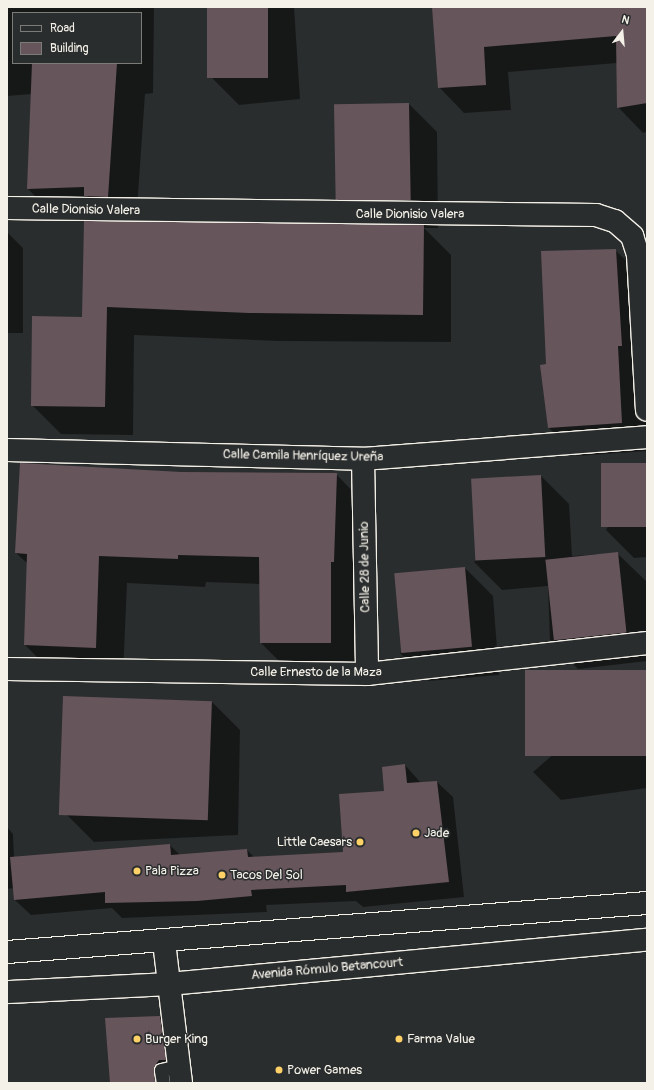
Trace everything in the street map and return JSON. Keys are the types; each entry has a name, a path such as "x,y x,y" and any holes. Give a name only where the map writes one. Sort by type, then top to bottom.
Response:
{"street":[{"name":"Calle Dionisio Valera","path":"7,208 596,215 615,221 632,236 638,255 647,410"},
{"name":"Calle Camila Henríquez Ureña","path":"7,450 363,460 647,437"},
{"name":"Calle 28 de Junio","path":"363,460 367,674"},
{"name":"Calle Ernesto de la Maza","path":"7,669 367,674 647,643"},
{"path":"7,952 164,942 647,904"},
{"name":"Avenida Rómulo Betancourt","path":"7,992 169,984 647,940"},
{"path":"164,942 180,1075"}],"lane":[{"path":"163,1083 161,1070 180,1075"}],"building":[{"path":"207,7 268,7 268,78 207,78"},
{"path":"432,7 647,7 647,103 617,108 616,36 484,47 486,85 438,88"},
{"path":"32,64 117,64 108,197 84,196 84,187 27,189"},
{"path":"409,103 411,200 336,201 334,104"},
{"path":"84,221 424,225 423,315 249,313 107,307 105,407 31,406 32,316 82,317"},
{"path":"616,249 622,346 618,346 622,423 548,428 540,365 546,364 541,251"},
{"path":"20,463 181,472 337,473 334,562 331,562 331,643 260,643 259,557 178,555 178,559 99,556 96,648 24,645 27,554 15,553"},
{"path":"601,463 647,463 647,527 601,527"},
{"path":"541,475 545,557 475,561 471,479"},
{"path":"618,552 626,633 554,640 545,560"},
{"path":"465,567 472,647 401,653 394,573"},
{"path":"525,670 647,670 647,756 525,756"},
{"path":"63,696 212,701 208,820 59,815"},
{"path":"405,764 407,783 437,781 449,882 346,892 346,885 251,890 252,896 197,901 105,903 105,892 14,900 10,857 170,844 171,855 247,849 248,857 343,852 339,794 384,791 382,767"},
{"name":"Burger King","path":"160,1016 166,1060 159,1060 154,1067 155,1083 110,1083 105,1018"}],"place":[{"name":"Jade","path":"416,833"},
{"name":"Little Caesars","path":"360,842"},
{"name":"Pala Pizza","path":"137,871"},
{"name":"Tacos Del Sol","path":"222,875"},
{"name":"Burger King","path":"137,1039"},
{"name":"Farma Value","path":"399,1039"},
{"name":"Power Games","path":"279,1070"}]}
